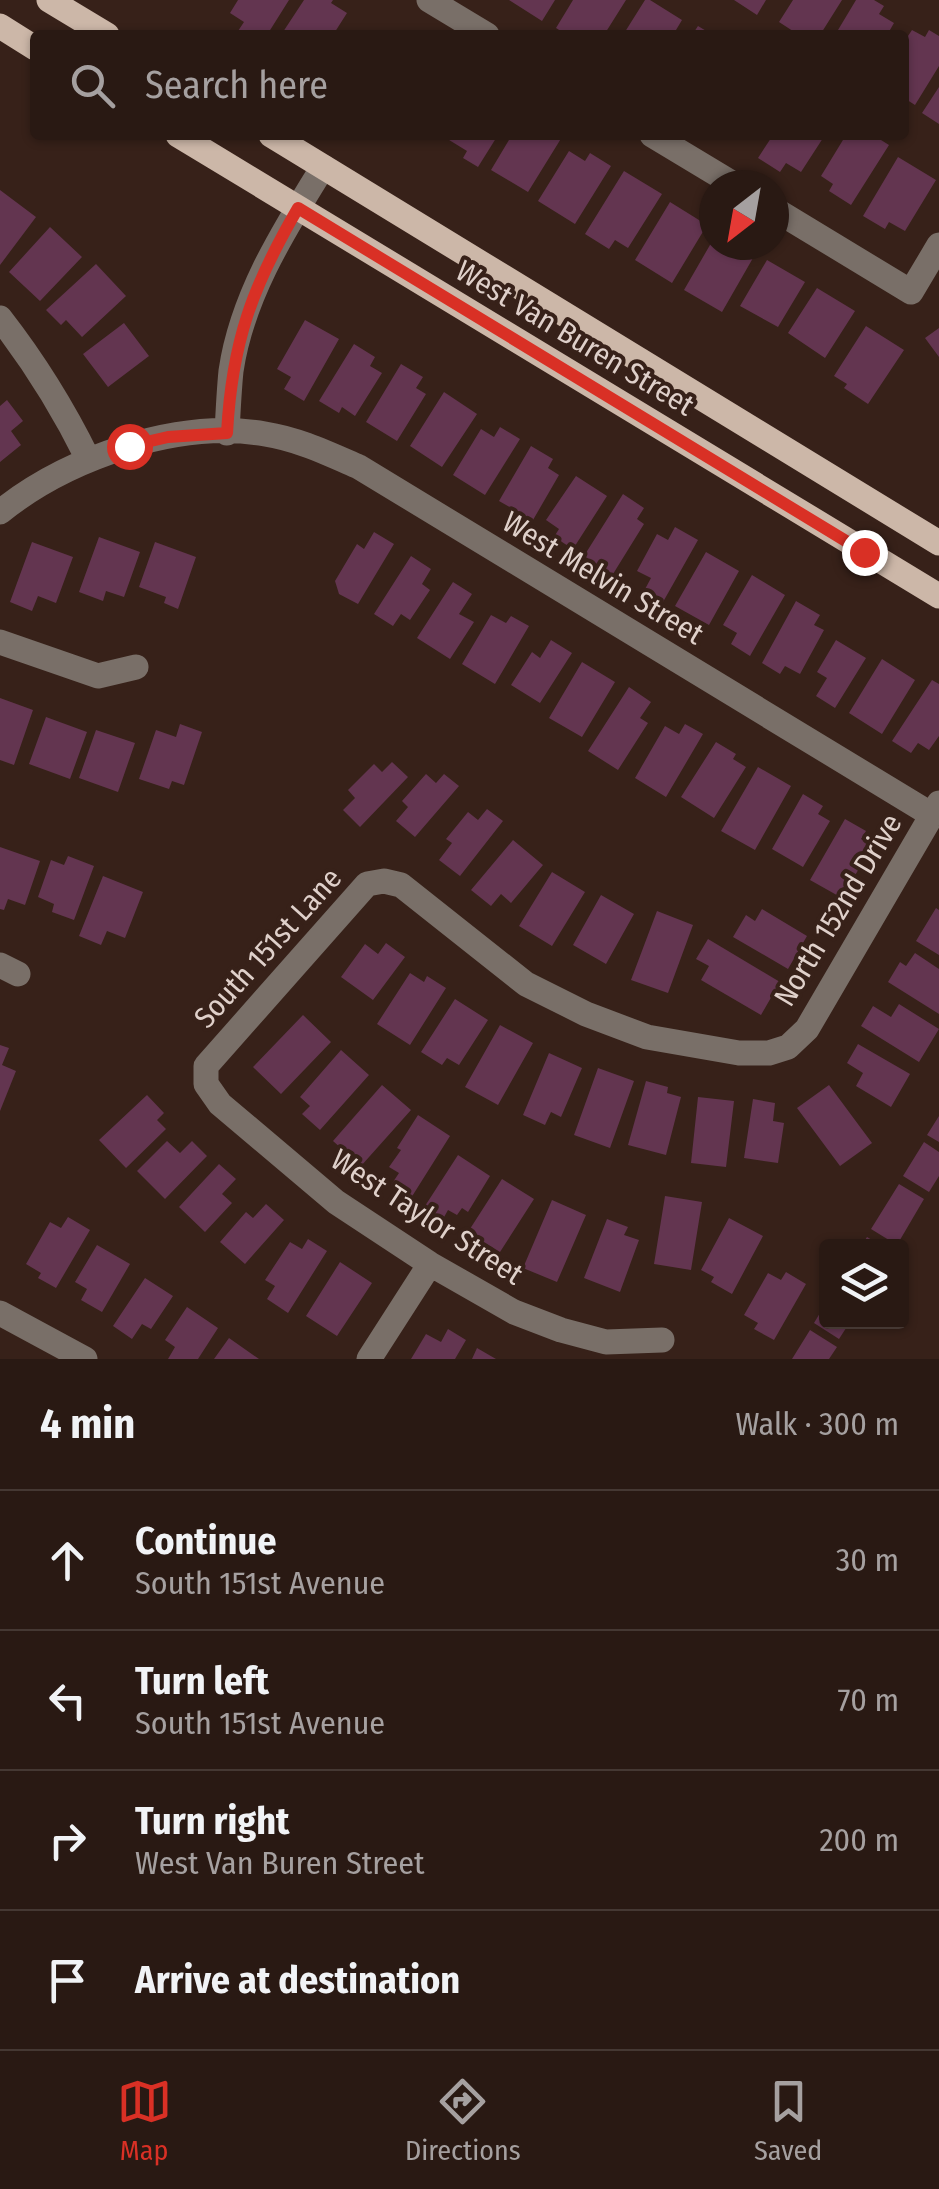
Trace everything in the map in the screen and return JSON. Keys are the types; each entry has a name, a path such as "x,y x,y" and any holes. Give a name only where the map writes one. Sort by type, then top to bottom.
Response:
{"main road":[{"path":"49,0 99,30"},
{"path":"0,26 30,45"},
{"name":"West Van Buren Street","path":"186,140 939,596"},
{"name":"West Van Buren Street","path":"279,140 939,542"}],"street":[{"path":"429,0 479,30"},
{"path":"660,140 710,170"},
{"path":"227,433 232,369 242,323 265,268 323,167"},
{"path":"789,218 911,292 939,245"},
{"path":"0,318 56,396 88,459"},
{"name":"West Melvin Street","path":"0,512 56,473 88,459 168,437 264,433 359,467 935,809"},
{"path":"0,642 98,676 136,667"},
{"name":"North 152nd Drive","path":"384,881 401,885 526,984 586,1014 647,1037 739,1053 769,1053 788,1047 807,1030 935,809"},
{"name":"South 151st Lane","path":"206,1066 368,884 384,881"},
{"name":"West Taylor Street","path":"206,1066 206,1084 220,1104 336,1202 430,1264 514,1312 561,1330 606,1342 662,1340"},
{"path":"369,1359 430,1264"},
{"path":"0,1313 85,1359"}],"building":[{"path":"238,0 289,0 270,30 239,30 244,22 230,13"},
{"path":"304,0 333,0 331,3 347,13 336,30 284,30"},
{"path":"509,0 555,0 542,21"},
{"path":"573,0 626,0 607,30 556,28"},
{"path":"645,0 682,20 676,30 626,30"},
{"path":"734,0 766,0 757,15"},
{"path":"793,0 842,0 823,30 791,30 779,22"},
{"path":"856,0 874,0 884,6 879,14 894,23 890,30 838,30"},
{"path":"912,30 925,37 929,30 939,36 939,66 915,105 909,101"},
{"path":"939,87 939,124 922,113"},
{"path":"449,140 495,140 478,167 463,158 467,151"},
{"path":"509,140 560,140 528,192 491,170"},
{"path":"770,140 822,140 801,172 786,163 777,170 758,158"},
{"path":"843,140 881,140 889,145 851,205 829,191 833,184 821,176"},
{"path":"569,151 585,161 590,153 611,166 575,224 538,201"},
{"path":"898,157 936,180 905,231 889,222 885,229 863,216"},
{"path":"624,171 662,194 628,248 615,240 609,249 585,234"},
{"path":"0,190 36,217 0,265"},
{"path":"670,202 699,220 699,238 672,283 635,260"},
{"path":"50,227 82,257 40,301 9,272"},
{"path":"701,260 752,260 722,312 684,290"},
{"path":"767,260 805,282 778,327 740,306"},
{"path":"96,264 126,296 82,337 66,320 61,325 46,310"},
{"path":"817,288 855,311 825,358 788,333"},
{"path":"305,320 339,339 304,401 284,389 291,377 277,369"},
{"path":"124,323 149,356 108,387 83,354"},
{"path":"866,326 904,350 868,404 834,376"},
{"path":"939,328 939,357 925,338"},
{"path":"354,344 375,357 370,366 382,373 355,416 342,407 339,413 319,401"},
{"path":"401,364 423,377 416,388 426,394 397,441 366,422"},
{"path":"444,392 477,414 442,467 410,446"},
{"path":"7,400 23,421 11,431 21,445 0,462 0,406"},
{"path":"500,427 520,439 485,495 453,475 481,429 494,437"},
{"path":"531,446 553,459 548,468 559,475 533,520 499,501"},
{"path":"576,476 607,496 573,549 554,537 559,529 546,520"},
{"path":"623,494 644,508 637,519 644,524 613,574 584,556"},
{"path":"675,527 698,540 663,602 644,591 651,578 637,571 657,534 668,540"},
{"path":"374,532 394,544 358,604 339,594 335,581 357,544 364,549"},
{"path":"99,537 140,552 124,597 106,591 103,601 79,592"},
{"path":"32,542 73,557 56,603 38,596 32,611 10,602"},
{"path":"155,542 196,557 178,609 164,603 166,597 139,587"},
{"path":"706,552 739,571 709,625 675,606"},
{"path":"411,556 431,569 422,584 430,590 410,620 401,614 393,626 374,614"},
{"path":"752,575 785,595 750,656 731,644 737,633 723,625"},
{"path":"453,582 472,594 459,614 474,622 450,659 417,638"},
{"path":"796,601 820,615 814,625 824,630 800,674 785,666 780,674 762,663"},
{"path":"491,615 506,623 511,616 529,626 495,684 462,664"},
{"path":"551,640 572,653 540,703 511,685 532,652 540,658"},
{"path":"836,640 866,658 835,708 816,696 827,678 817,672"},
{"path":"882,659 915,680 882,734 849,713"},
{"path":"582,662 615,682 582,737 549,718"},
{"path":"932,680 939,684 939,736 929,750 918,743 911,753 892,741"},
{"path":"629,687 651,702 640,718 648,723 618,770 588,751"},
{"path":"0,698 33,710 14,765 0,760"},
{"path":"46,717 87,732 70,779 29,764"},
{"path":"180,724 202,732 184,785 172,781 169,789 139,779 156,730 176,737"},
{"path":"685,724 703,734 666,797 635,778 665,726 679,734"},
{"path":"96,730 135,743 118,792 79,778"},
{"path":"716,742 736,754 733,759 746,767 714,818 681,797"},
{"path":"392,762 408,777 360,827 343,810 355,798 348,790 374,764 382,772"},
{"path":"758,767 791,786 755,850 721,831"},
{"path":"426,774 436,783 444,774 459,786 415,837 396,821 408,807 402,801"},
{"path":"803,794 823,806 818,814 830,821 803,867 772,849"},
{"path":"487,809 503,821 460,876 439,860 452,843 446,839 468,812 478,820"},
{"path":"845,819 866,831 861,839 872,846 842,898 810,880"},
{"path":"513,840 543,865 511,903 501,894 491,906 471,890"},
{"path":"0,847 40,861 25,905 8,899 4,910 0,909"},
{"path":"68,856 94,866 74,920 52,912 54,904 38,897 51,860 64,865"},
{"path":"552,872 585,892 552,946 519,926"},
{"path":"103,876 143,892 125,938 107,931 101,945 79,936"},
{"path":"601,895 634,914 606,964 573,945"},
{"path":"936,908 939,910 939,955 916,941"},
{"path":"762,909 807,936 788,969 733,937 746,915 755,921"},
{"path":"657,911 693,925 668,993 631,980"},
{"path":"708,939 780,982 761,1015 701,980 709,966 696,959"},
{"path":"386,943 405,957 373,1000 341,977 365,944 378,954"},
{"path":"915,953 939,969 939,1014 888,982 900,962 906,966"},
{"path":"410,973 424,982 427,976 446,988 410,1045 377,1024"},
{"path":"455,999 488,1020 459,1065 447,1058 442,1065 421,1052"},
{"path":"899,1004 939,1029 919,1062 861,1026 873,1006 891,1017"},
{"path":"303,1015 331,1042 281,1094 253,1067"},
{"path":"500,1025 533,1043 498,1105 465,1087"},
{"path":"858,1044 910,1074 891,1107 856,1086 863,1073 847,1063"},
{"path":"0,1045 9,1048 2,1065 16,1071 0,1111"},
{"path":"341,1050 369,1075 320,1130 302,1114 310,1106 300,1097"},
{"path":"549,1053 582,1068 561,1117 551,1112 545,1125 523,1115"},
{"path":"598,1068 634,1081 610,1148 574,1135"},
{"path":"646,1081 668,1087 667,1093 681,1097 666,1155 628,1145"},
{"path":"382,1085 411,1110 361,1166 333,1141"},
{"path":"829,1085 872,1143 840,1166 797,1108"},
{"path":"147,1095 164,1113 157,1120 166,1129 126,1168 99,1140"},
{"path":"698,1097 734,1101 726,1167 691,1163"},
{"path":"753,1099 775,1103 773,1121 784,1123 778,1163 744,1158"},
{"path":"418,1115 450,1136 411,1198 391,1185 399,1173 389,1167"},
{"path":"939,1116 939,1142 927,1135"},
{"path":"167,1141 180,1153 192,1141 207,1156 165,1199 137,1171"},
{"path":"924,1142 939,1152 939,1176 929,1192 903,1176"},
{"path":"458,1155 490,1176 468,1212 462,1208 457,1215 448,1210 443,1219 425,1206"},
{"path":"219,1164 236,1179 222,1194 232,1203 205,1232 179,1207"},
{"path":"502,1179 534,1199 500,1252 468,1232"},
{"path":"899,1184 924,1199 901,1239 887,1239 871,1229"},
{"path":"665,1196 702,1202 691,1270 654,1264"},
{"path":"552,1200 586,1215 557,1282 523,1268"},
{"path":"266,1204 284,1220 245,1264 220,1242 246,1212 253,1218"},
{"path":"68,1217 90,1230 56,1288 38,1278 41,1273 26,1264 50,1222 61,1228"},
{"path":"729,1218 763,1236 732,1294 711,1282 714,1277 701,1270"},
{"path":"607,1219 628,1227 624,1235 639,1240 620,1292 584,1278"},
{"path":"308,1239 327,1251 288,1313 267,1299 275,1286 265,1280 290,1242 302,1249"},
{"path":"97,1245 130,1264 102,1312 81,1300 87,1289 75,1282"},
{"path":"340,1262 372,1283 337,1336 306,1316"},
{"path":"786,1272 806,1284 774,1340 754,1329 758,1323 744,1315 768,1273 781,1280"},
{"path":"145,1278 173,1296 151,1329 142,1324 132,1339 113,1326"},
{"path":"187,1307 218,1328 198,1359 168,1359 175,1347 165,1340"},
{"path":"448,1329 466,1340 455,1359 411,1359 426,1334 441,1342"},
{"path":"823,1329 845,1329 839,1339"},
{"path":"810,1330 837,1347 829,1359 792,1359"},
{"path":"229,1338 259,1359 214,1359"},
{"path":"477,1348 496,1359 472,1359"}],"route":[{"path":"129,446 168,437 227,433 232,369 242,323 265,268 298,208 864,552"}]}
